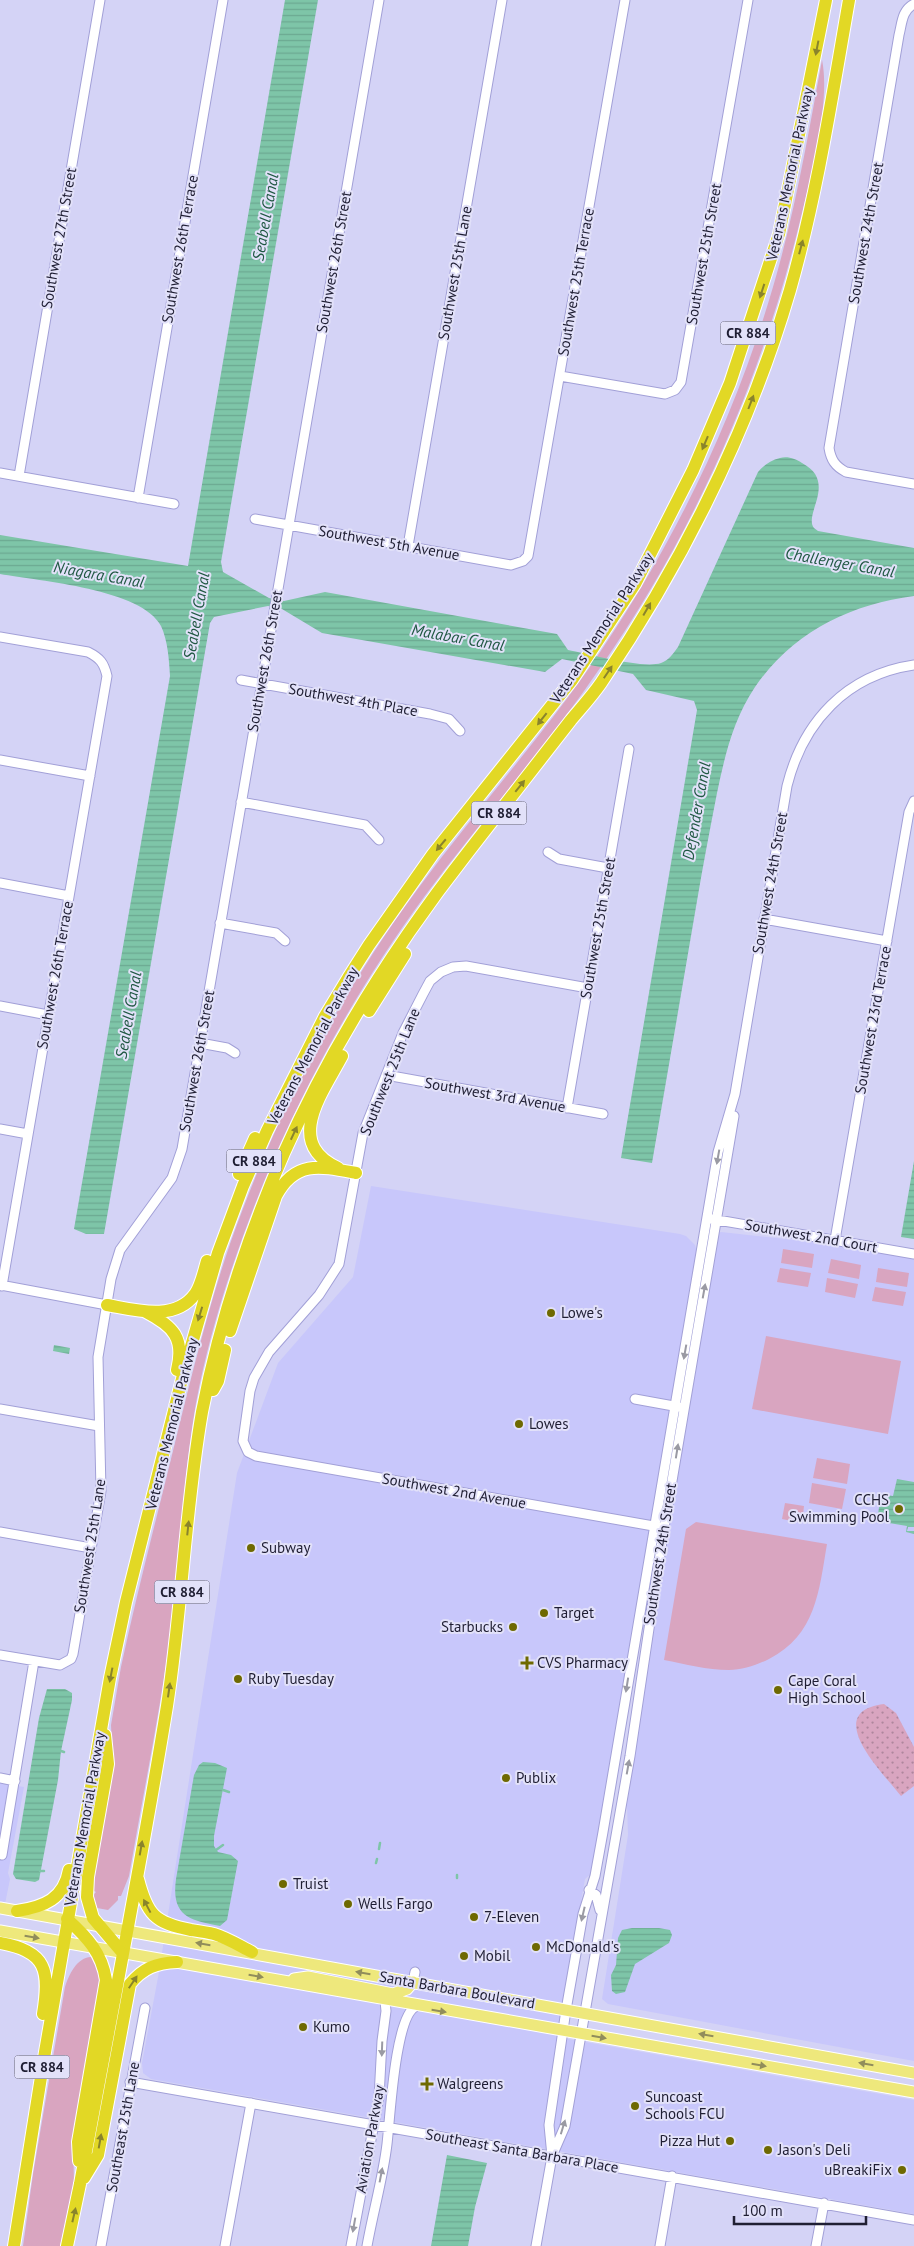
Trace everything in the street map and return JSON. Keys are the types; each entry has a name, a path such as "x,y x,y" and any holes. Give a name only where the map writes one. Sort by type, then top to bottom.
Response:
{"highway":[{"name":"Veterans Memorial Parkway","path":"14,2246 67,1919 107,1695 137,1557 197,1324 218,1253 243,1186 267,1131 325,1016 369,945 433,854 572,680 634,584 660,538 694,470 730,384 780,234 826,0"},
{"name":"Veterans Memorial Parkway","path":"67,2246 137,1875 168,1698 180,1613 202,1413 211,1369 233,1291 264,1201 285,1150 316,1086 381,975 434,896 595,692 673,567 725,463 744,420 775,338 803,241 832,103 849,0"},
{"path":"832,103 845,58 856,0"},
{"path":"349,1172 328,1163 318,1152 311,1139 309,1125 318,1102 344,1053 414,939 434,896"},
{"path":"107,1305 146,1312 171,1310 180,1307 196,1293 247,1155 256,1136 267,1131"},
{"path":"202,1413 218,1381 241,1297 279,1190 291,1175 306,1168 349,1172"},
{"path":"117,1648 115,1619 179,1362 178,1340 172,1330 167,1323 146,1312"},
{"path":"17,1911 49,1903 59,1894 66,1882 95,1718 107,1695"},
{"path":"103,1719 108,1764 87,1890 89,1907 98,1925 122,1952"},
{"path":"137,1875 146,1906 152,1915 160,1921 174,1927 213,1934 252,1952"},
{"path":"67,1919 94,1947 103,1962 106,1980 78,2142 80,2184"},
{"path":"0,1943 21,1947 34,1956 43,1969 46,1982 25,2119 22,2193"},
{"path":"80,2184 98,2155 130,1984 139,1973 152,1966 176,1962"}],"main road":[{"name":"Santa Barbara Boulevard","path":"0,1908 252,1952 414,1977 584,2014 914,2072"},
{"name":"Santa Barbara Boulevard","path":"0,1931 282,1981 415,2007 914,2092"},
{"path":"282,1981 308,1978 393,1994 401,1993 414,1977"}],"street":[{"name":"Southwest 27th Street","path":"19,476 100,0"},
{"name":"Southwest 26th Terrace","path":"138,498 223,0"},
{"name":"Southwest 26th Street","path":"107,1305 111,1279 120,1250 168,1185 176,1170 182,1149 379,0"},
{"name":"Southwest 25th Lane","path":"408,546 502,0"},
{"name":"Southwest 25th Terrace","path":"523,561 530,550 625,0"},
{"name":"Southwest 25th Street","path":"560,376 665,394 675,390 681,382 748,0"},
{"name":"Southwest 24th Street","path":"910,6 899,35 829,448 831,459 837,467 846,472 914,484"},
{"path":"0,473 174,504"},
{"name":"Southwest 5th Avenue","path":"254,519 511,565 523,561"},
{"name":"Southwest 26th Terrace","path":"0,637 88,652 98,657 105,666 107,676 1,1285"},
{"name":"Southwest 24th Street","path":"552,2156 564,2126 630,1756 680,1407 712,1219 718,1152 735,1094 786,786 804,738 819,716 847,692 878,674 914,665"},
{"name":"Southwest 4th Place","path":"241,680 430,714 449,719 460,732"},
{"name":"Southwest 25th Street","path":"567,1108 629,749"},
{"path":"0,760 90,776"},
{"name":"Southwest 23rd Terrace","path":"835,1240 909,812 914,801"},
{"path":"241,802 365,825 379,840"},
{"path":"548,852 559,860 608,868"},
{"path":"0,883 69,896"},
{"path":"764,919 887,941"},
{"path":"220,923 276,933 285,941"},
{"name":"Southwest 25th Lane","path":"246,1448 243,1432 254,1378 269,1352 319,1295 339,1264 349,1172 403,1033 430,981 441,972 453,967 466,966 588,988"},
{"path":"0,1006 48,1015"},
{"path":"200,1043 227,1048 235,1053"},
{"name":"Southwest 3rd Avenue","path":"386,1076 603,1114"},
{"path":"0,1129 28,1134"},
{"name":"Southwest 2nd Court","path":"712,1219 914,1254"},
{"path":"1,1285 107,1305"},
{"name":"Southwest 25th Lane","path":"34,1662 60,1665 71,1659 74,1647 101,1491 98,1426 98,1357 107,1305"},
{"path":"635,1399 680,1407"},
{"name":"Southwest 24th Street","path":"552,2156 549,2124 566,2010 583,1914 594,1876 601,1841 654,1526 680,1407"},
{"path":"0,1408 98,1426"},
{"name":"Southwest 2nd Avenue","path":"246,1448 256,1456 664,1528"},
{"path":"0,1532 91,1548"},
{"path":"0,1655 34,1662 2,1855"},
{"path":"0,1778 15,1780"},
{"path":"589,1890 596,1895 600,1907 595,1957"},
{"name":"Aviation Parkway","path":"351,2246 379,2097 382,2041 386,2011 385,2001"},
{"name":"Aviation Parkway","path":"367,2246 387,2146 400,2041 406,2016 415,2007"},
{"name":"Southeast 25th Lane","path":"102,2246 130,2082 145,2008"},
{"name":"Southeast Santa Barbara Place","path":"130,2082 914,2220"},
{"path":"225,2246 251,2103"},
{"path":"536,2246 552,2156"},
{"path":"660,2246 672,2176"},
{"path":"816,2246 824,2203"}],"shaded area":[{"path":"822,60 824,97 818,142 804,207 783,284 765,342 743,400 720,456 694,511 634,617 600,668 558,727 424,897 377,965 315,1072 263,1184 224,1292 208,1347 196,1403 188,1460 167,1661 129,1876 121,1896 118,1896 118,1900 108,1910 97,1908 93,1895 96,1892 92,1890 93,1878 113,1766 111,1725 121,1667 191,1378 221,1270 250,1191 271,1140 308,1065 367,963 391,926 438,862 546,726 587,671 645,581 696,486 739,388 773,287 794,202"},
{"path":"371,1186 680,1234 686,1236 695,1245 698,1256 593,1872 585,1879 557,2037 914,2100 914,2214 151,2079 143,2073 142,2063 159,1972 237,1473 278,1363 353,1277"},
{"name":"Cape Coral High School","path":"718,1233 823,1243 914,1259 914,2061 608,2004 602,1999 628,1835 627,1805 653,1614"},
{"path":"783,1249 814,1254 812,1268 781,1263"},
{"path":"831,1259 861,1265 859,1279 828,1273"},
{"path":"780,1268 811,1273 808,1287 777,1282"},
{"path":"878,1268 909,1273 907,1287 876,1282"},
{"path":"827,1278 858,1284 855,1298 825,1292"},
{"path":"875,1287 906,1292 903,1306 872,1301"},
{"path":"766,1336 901,1361 888,1434 752,1409"},
{"path":"817,1458 850,1464 847,1484 813,1478"},
{"path":"812,1483 846,1489 842,1509 809,1503"},
{"path":"785,1503 804,1506 802,1523 782,1519"},
{"path":"696,1522 827,1544 818,1595 806,1624 797,1638 785,1649 769,1659 749,1667 729,1670 704,1668 664,1660 686,1529"},
{"path":"884,1704 896,1713 914,1747 914,1786 901,1796 871,1758 862,1744 857,1730 857,1718 866,1709"},
{"path":"0,1783 24,1787 8,1873 10,1879 5,1904 0,1904"},
{"path":"91,1957 96,1961 101,1984 73,2139 74,2183 60,2246 23,2246 33,2174 65,1987 71,1972 77,1964 81,1960"}],"water":[{"path":"285,0 318,0 221,562 223,572 269,598 284,601 325,592 557,634 568,650 629,663 661,663 669,658 678,647 758,472 771,461 786,457 802,463 818,479 819,488 812,522 814,528 818,531 914,548 914,596 867,606 824,624 786,651 770,668 747,699 735,725 717,793 652,1163 621,1158 697,710 694,701 646,690 633,674 562,659 545,672 322,633 282,609 268,606 214,617 210,623 104,1234 86,1234 74,1229 170,676 169,657 161,626 150,613 133,603 88,589 0,574 0,535 188,566"},
{"path":"914,1161 914,1239 901,1237"},
{"path":"54,1345 70,1348 69,1354 53,1351"},
{"path":"897,1479 914,1482 914,1527 908,1527 907,1531 914,1531 914,1534 906,1532 907,1526 877,1521 881,1494 893,1496"},
{"path":"47,1689 65,1689 72,1693 72,1700 61,1751 58,1780 39,1880 35,1882 16,1879 13,1874 39,1718"},
{"path":"203,1762 215,1763 227,1768 214,1836 214,1846 218,1852 231,1855 238,1861 227,1920 220,1926 191,1918 184,1914 176,1901 176,1879 194,1775 199,1765"},
{"path":"659,1928 670,1930 672,1935 669,1943 635,1964 625,1992 616,1994 612,1991 611,1975 616,1965 618,1938 622,1930"},
{"path":"447,2155 487,2163 475,2207 468,2246 431,2246"}],"waterway":[{"path":"223,1790 229,1792"},
{"path":"379,1849 380,1843"},
{"path":"216,1850 223,1845"},
{"path":"376,1863 377,1859"}],"place":[{"name":"Lowe's","path":"551,1313"},
{"name":"Lowes","path":"519,1424"},
{"name":"CCHS Swimming Pool","path":"899,1509"},
{"name":"Subway","path":"251,1548"},
{"name":"Target","path":"544,1613"},
{"name":"Starbucks","path":"513,1627"},
{"name":"CVS Pharmacy","path":"527,1663"},
{"name":"Ruby Tuesday","path":"238,1679"},
{"name":"Cape Coral High School","path":"778,1690"},
{"name":"Publix","path":"506,1778"},
{"name":"Truist","path":"283,1884"},
{"name":"Wells Fargo","path":"348,1904"},
{"name":"7-Eleven","path":"474,1917"},
{"name":"McDonald's","path":"536,1947"},
{"name":"Mobil","path":"464,1956"},
{"name":"Kumo","path":"303,2027"},
{"name":"Walgreens","path":"427,2084"},
{"name":"Suncoast Schools FCU","path":"635,2106"},
{"name":"Pizza Hut","path":"730,2141"},
{"name":"Jason's Deli","path":"768,2150"},
{"name":"uBreakiFix","path":"902,2170"}],"water label":[{"name":"Seabell Canal","path":"265,217"},
{"name":"Challenger Canal","path":"840,562"},
{"name":"Niagara Canal","path":"99,574"},
{"name":"Seabell Canal","path":"196,616"},
{"name":"Malabar Canal","path":"458,637"},
{"name":"Defender Canal","path":"696,811"},
{"name":"Seabell Canal","path":"128,1015"}]}
